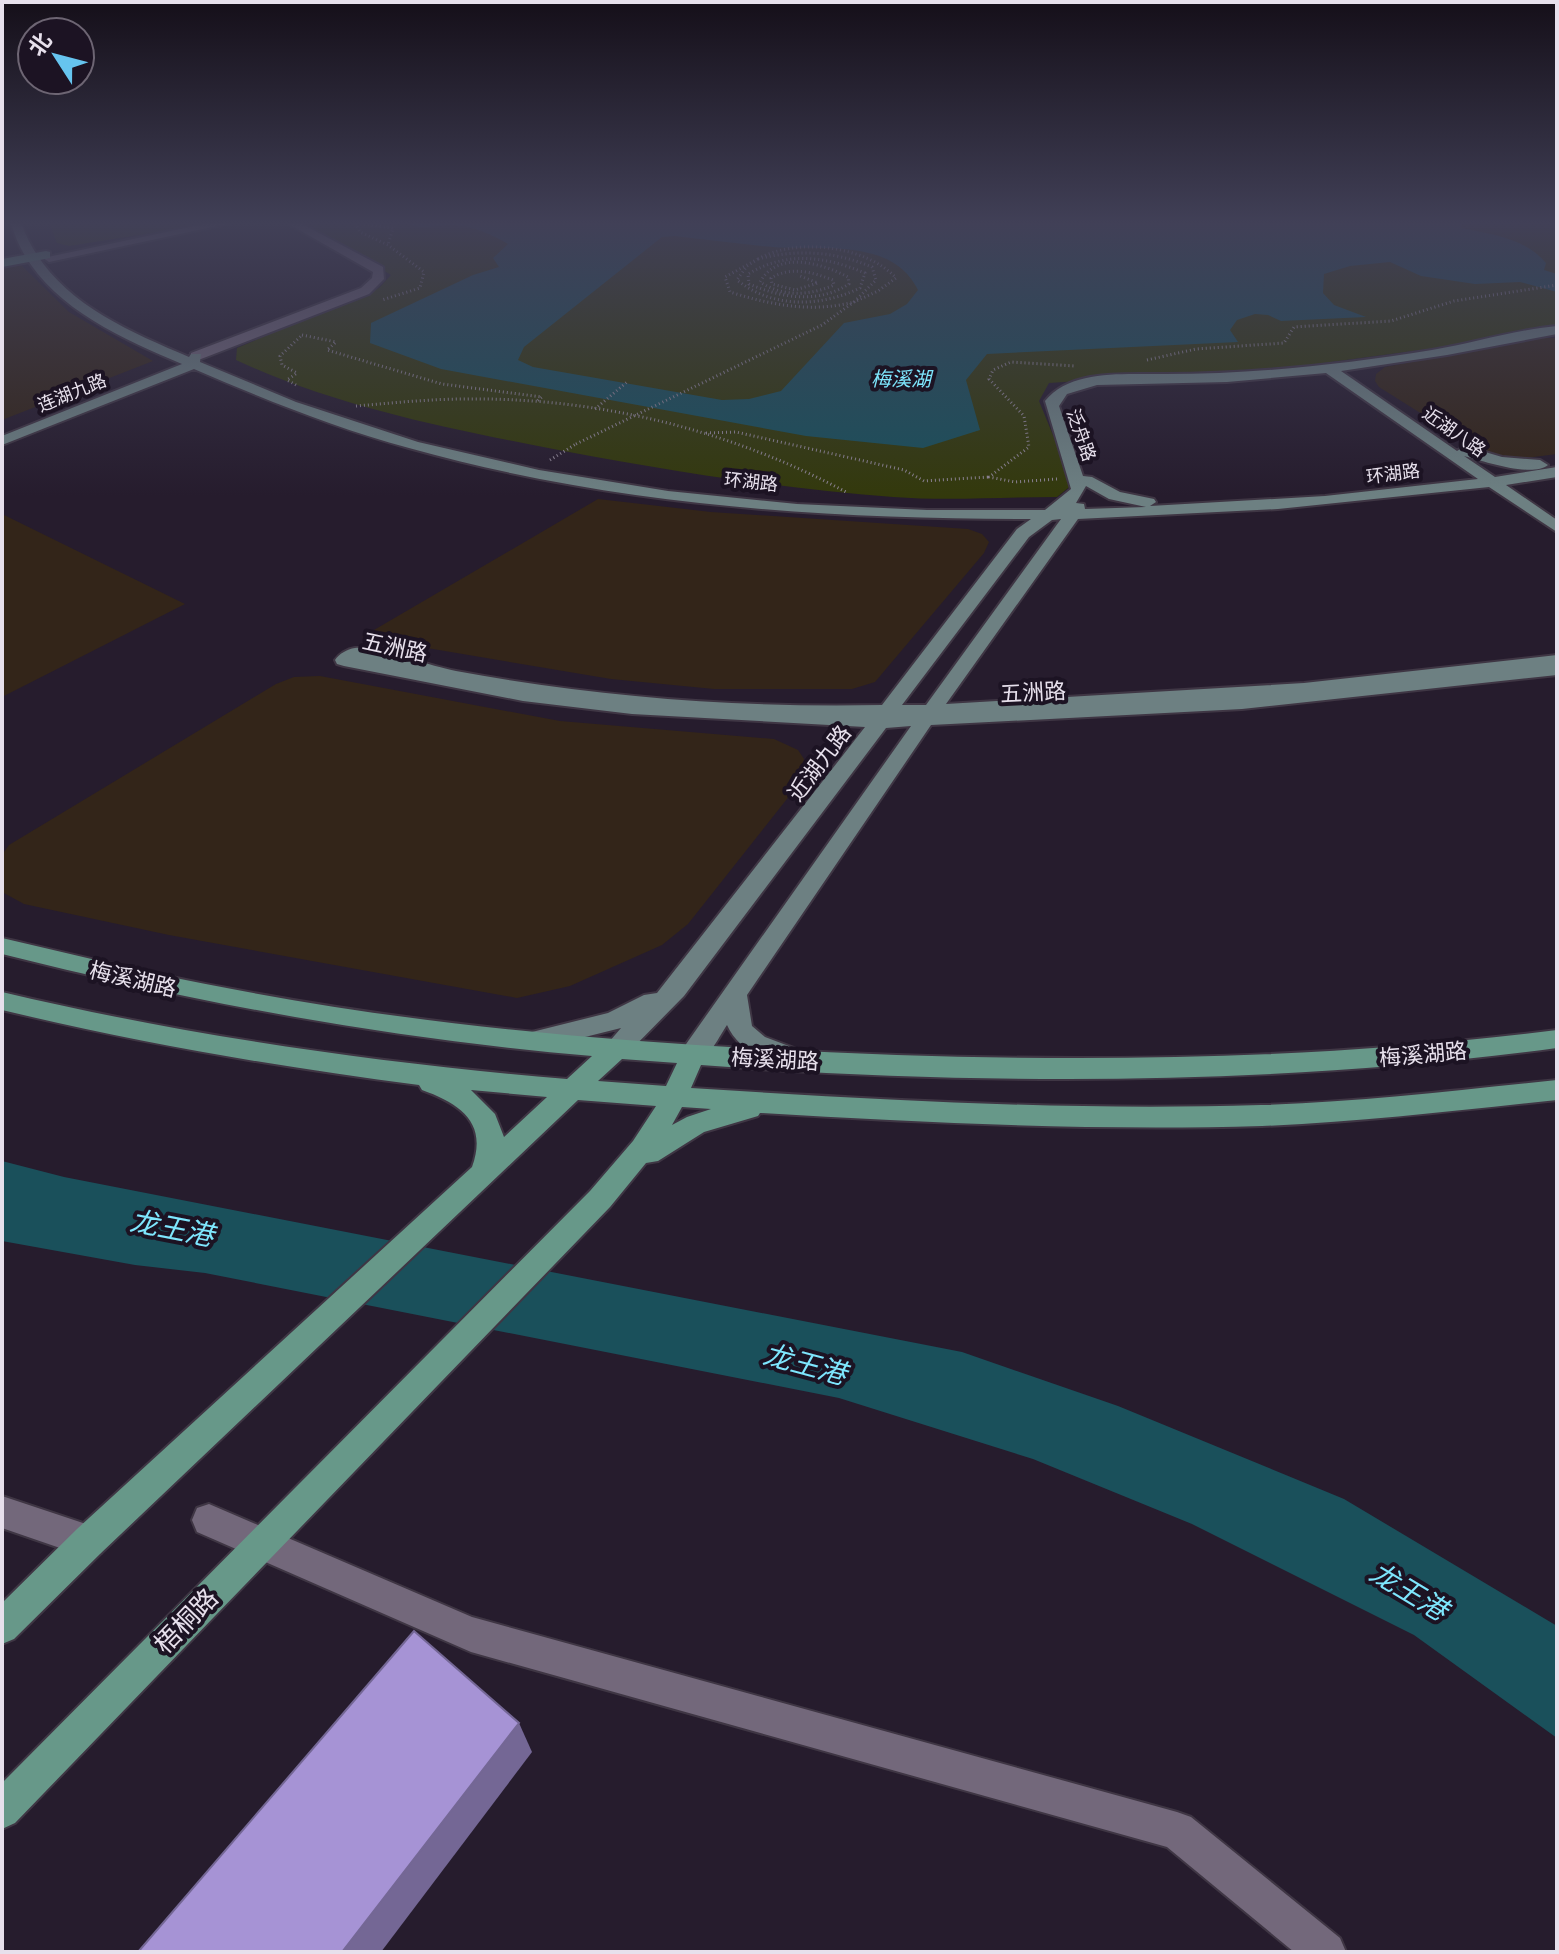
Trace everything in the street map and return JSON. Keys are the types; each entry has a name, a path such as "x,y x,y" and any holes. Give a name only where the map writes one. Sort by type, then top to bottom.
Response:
{"main road":[{"name":"环湖路","path":"103,314 282,404 371,433 552,475 755,503 950,515 1065,503 1135,513 1302,503 1440,488 1551,468"},
{"name":"泛舟路","path":"1065,503 1052,406 1055,395 1065,388 1089,381 1234,377 1377,366 1557,332"},
{"name":"泛舟路","path":"1065,503 1062,410 1063,398 1072,390 1103,384 1296,376 1557,332"},
{"name":"环湖路","path":"190,358 323,408 428,439 543,464 684,486 864,503 1154,503 1494,477"},
{"name":"连湖九路","path":"2,432 190,358"},
{"name":"连湖九路","path":"2,441 190,358"},
{"path":"1296,376 1326,378 1361,386 1366,373 1377,366"},
{"name":"近湖八路","path":"1338,370 1442,448 1550,508"},
{"name":"近湖八路","path":"1361,386 1465,451 1523,504 1557,527"},
{"path":"1424,481 1438,476 1450,464 1450,458 1442,448"},
{"path":"1465,451 1501,462 1551,468"},
{"path":"1550,508 1536,487 1551,468"},
{"path":"1440,488 1479,489 1523,504"},
{"path":"624,1172 663,1122 693,1054 1045,552 1065,503 1115,496 1154,503"},
{"name":"近湖九路","path":"616,1049 687,975 1023,533 1065,503"},
{"path":"1045,552 1075,529 1093,521 1135,513"},
{"path":"950,515 974,518 1003,530 1010,537 1012,547"},
{"name":"五洲路","path":"882,718 831,712 636,701 452,676 357,653 344,660 523,695 632,708 783,718 882,718 927,717 1242,703 1557,669"},
{"name":"五洲路","path":"982,714 1234,694 1557,661"},
{"path":"831,712 874,701 915,675"},
{"path":"952,681 953,699 982,714"},
{"path":"898,759 936,732 982,714"},
{"path":"783,718 844,736 852,745 852,759"},
{"name":"梅溪湖路","path":"2,946 174,989 359,1021 526,1042 803,1061 1188,1068 1327,1063 1557,1039"},
{"path":"526,1042 615,1021 653,1001 687,975"},
{"path":"735,993 734,1017 744,1037 764,1049 803,1061"},
{"name":"梅溪湖路","path":"2,1001 90,1023 399,1073 572,1091 774,1104 987,1114 1205,1115 1345,1111 1557,1090"},
{"path":"2,1627 89,1541 616,1049"},
{"path":"399,1073 441,1086 465,1100 485,1119 492,1141 483,1173"},
{"path":"624,1172 657,1145 696,1124 731,1112 774,1104"},
{"name":"梧桐路","path":"2,1810 624,1172"}],"street":[{"path":"190,358 304,314"},
{"path":"2,1512 89,1541"},
{"path":"209,1520 471,1634 1177,1831 1326,1952"}],"path":[{"path":"543,464 576,444 839,314"},
{"path":"302,335 336,342 327,350 442,384 542,397 535,403"},
{"path":"594,410 627,382"},
{"path":"323,408 499,399 594,410 655,421 753,448 792,463 864,503"},
{"path":"700,433 736,432 904,470 924,481 989,477"}],"shaded area":[{"path":"2,314 73,314 153,361 2,420"},
{"path":"1541,338 1557,338 1557,454 1517,459 1484,453 1379,387 1375,381 1376,374 1385,367"},
{"path":"598,499 711,512 968,529 982,534 989,542 984,553 875,682 852,689 714,689 611,679 362,637"},
{"path":"2,514 185,604 2,697"},
{"path":"320,676 560,721 774,739 798,750 804,759 802,774 798,785 688,924 662,945 570,986 517,998 169,935 24,904 2,892 2,855 9,845 276,684 294,677"}],"green space":[{"path":"317,314 1557,314 1557,327 1450,346 1301,366 1049,383 1039,401 1073,484 1057,497 893,497 715,477 582,454 461,430 346,401 272,376 236,360 237,348"}],"water":[{"name":"梅溪湖","path":"390,314 565,314 524,347 518,360 533,367 722,400 749,399 781,391 844,323 889,314 1254,314 1237,320 1230,330 1238,342 987,354 966,380 980,430 923,448 806,436 441,369 370,343 371,323"},
{"path":"1257,314 1358,314 1366,317 1281,321"},
{"name":"龙王港","path":"2,1161 64,1177 962,1352 1118,1406 1344,1499 1557,1626 1557,1738 1414,1635 1192,1524 1033,1459 839,1398 205,1273 135,1265 2,1241"}],"building":[{"path":"414,1631 519,1723 342,1952 138,1952"}]}
